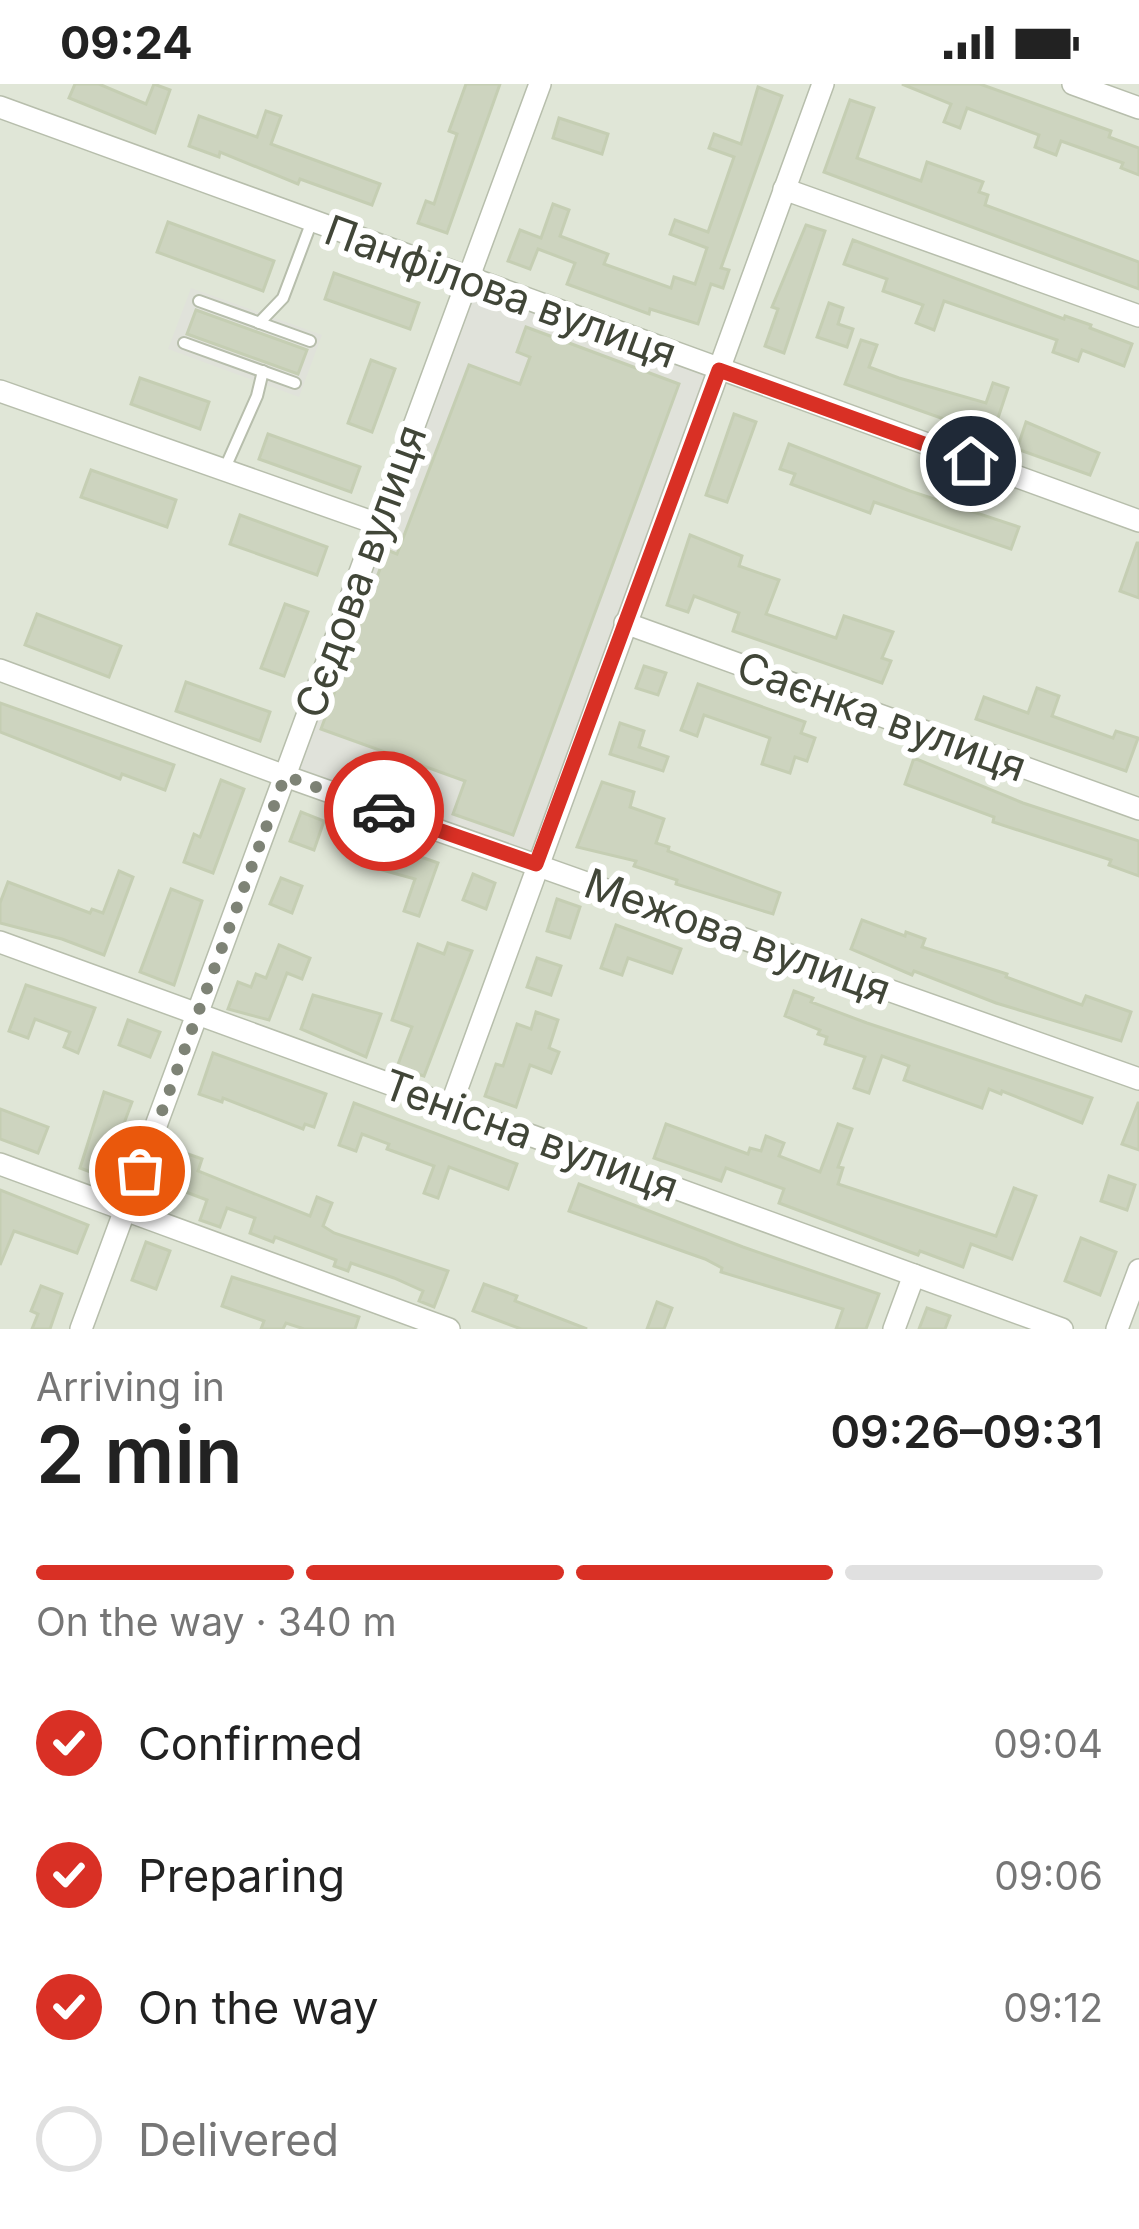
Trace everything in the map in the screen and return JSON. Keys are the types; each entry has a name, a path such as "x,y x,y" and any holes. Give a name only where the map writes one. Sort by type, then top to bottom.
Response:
{"street":[{"name":"Сєдова вулиця","path":"81,1329 540,84"},
{"path":"451,1105 823,84"},
{"path":"1073,84 1139,108"},
{"name":"Панфілова вулиця","path":"0,107 1139,521"},
{"path":"784,189 1139,316"},
{"path":"0,391 378,524"},
{"name":"Саєнка вулиця","path":"625,623 1139,809"},
{"name":"Межова вулиця","path":"0,670 1139,1079"},
{"name":"Тенісна вулиця","path":"0,941 1062,1329"},
{"path":"0,1164 449,1329"},
{"path":"1117,1329 1139,1270"},
{"path":"894,1329 914,1275"}],"lane":[{"path":"259,322 283,298 312,221"},
{"path":"199,301 310,341"},
{"path":"184,343 295,383"},
{"path":"224,470 257,396 262,371"}],"shaded area":[{"path":"0,84 1139,84 1139,1329 0,1329"},
{"path":"191,288 322,335 299,397 168,349"},
{"path":"471,289 711,376 530,855 295,773"}],"building":[{"path":"75,84 99,84 146,104 154,84 170,90 155,133 69,98"},
{"path":"466,84 500,84 447,233 418,223 426,201 434,204 457,134 449,131"},
{"path":"902,84 980,84 1111,131 1109,137 1139,148 1139,175 1121,168 1123,163 1061,141 1056,155 1035,147 1039,135 967,108 960,128 944,122 951,104"},
{"path":"758,87 782,96 721,268 729,270 723,288 711,284 698,324 650,309 649,314 567,284 575,263 538,249 530,269 508,261 520,230 541,238 553,204 569,210 560,236 608,254 604,264 671,288 674,277 695,284 707,248 670,234 675,220 708,232 734,157 709,148 714,134 741,144"},
{"path":"850,100 874,108 857,158 921,181 927,162 983,182 979,192 988,195 985,205 1139,262 1139,289 824,172"},
{"path":"266,111 281,116 271,144 380,184 372,205 300,179 298,184 220,152 219,157 189,146 199,116 257,137"},
{"path":"559,118 608,134 602,154 553,138"},
{"path":"168,222 274,261 263,291 157,252"},
{"path":"806,225 825,231 784,353 765,346 778,309 772,307"},
{"path":"853,240 1132,344 1124,366 1082,350 1078,361 1053,352 1057,340 944,301 934,330 916,323 923,305 883,291 887,279 844,264"},
{"path":"334,273 419,303 410,329 325,299"},
{"path":"829,303 843,308 838,324 853,329 847,347 817,337"},
{"path":"196,310 307,350 298,374 187,334"},
{"path":"526,327 679,384 513,835 453,814 465,781 321,729 387,550 397,554 469,365 520,384 530,357 517,352"},
{"path":"861,340 877,345 869,367 899,378 986,403 993,383 1008,388 992,436 845,384"},
{"path":"371,360 395,369 372,432 348,423"},
{"path":"140,378 209,402 200,429 131,404"},
{"path":"734,414 756,422 727,502 706,495"},
{"path":"1026,422 1099,453 1090,475 1017,449"},
{"path":"268,434 360,467 351,492 259,459"},
{"path":"789,444 1019,527 1011,549 874,502 870,513 791,484 795,474 780,469"},
{"path":"91,470 176,500 167,527 81,497"},
{"path":"240,515 327,547 317,575 230,544"},
{"path":"690,535 742,556 739,566 779,580 766,614 836,638 844,616 893,632 882,658 891,661 882,683 733,631 739,613 694,596 688,612 667,605"},
{"path":"1139,543 1139,598 1120,591"},
{"path":"285,604 308,612 284,676 261,668"},
{"path":"37,614 121,646 109,677 25,645"},
{"path":"644,666 666,673 658,695 636,688"},
{"path":"186,682 270,712 260,741 176,711"},
{"path":"698,684 805,722 801,733 815,738 807,761 795,757 790,773 762,764 770,738 704,715 697,736 681,730"},
{"path":"1037,688 1059,696 1052,716 1113,738 1116,731 1138,738 1126,771 976,719 984,697 1028,713"},
{"path":"0,703 174,765 165,790 122,774 120,779 0,732"},
{"path":"620,723 644,731 639,747 668,757 663,771 610,754"},
{"path":"914,758 1023,803 1139,841 1139,876 1109,865 1111,860 993,822 994,817 905,784"},
{"path":"221,780 244,789 213,873 184,862 194,834 200,837"},
{"path":"602,782 634,792 630,807 664,819 656,843 669,847 668,851 780,893 773,914 676,884 677,880 634,866 636,861 577,847"},
{"path":"301,812 324,821 314,850 290,841"},
{"path":"373,840 438,863 419,916 404,911 415,879 364,865"},
{"path":"119,871 133,877 104,955 0,923 0,903 8,882 90,913 92,909 103,913"},
{"path":"473,874 495,883 486,909 463,900"},
{"path":"281,878 302,886 292,913 270,904"},
{"path":"171,889 202,901 174,985 140,972"},
{"path":"557,899 580,907 570,938 547,931"},
{"path":"862,920 925,939 922,947 1082,1005 1086,996 1131,1012 1121,1041 996,1003 914,971 912,975 851,949"},
{"path":"616,925 681,949 672,973 628,958 622,975 601,968"},
{"path":"448,943 472,951 424,1076 397,1067 412,1027 392,1020 418,944 444,954"},
{"path":"279,945 310,958 302,979 287,973 269,1020 228,1009 238,982 251,987 256,974 266,978"},
{"path":"537,958 561,966 551,995 527,987"},
{"path":"26,985 95,1008 78,1053 64,1047 70,1032 35,1019 28,1038 9,1031"},
{"path":"794,991 867,1023 1092,1098 1082,1123 989,1089 982,1108 904,1080 909,1066 882,1056 869,1093 854,1088 865,1057 825,1044 827,1037 818,1034 820,1030 785,1016"},
{"path":"313,995 381,1014 366,1057 301,1029"},
{"path":"536,1012 558,1020 549,1048 559,1052 551,1073 530,1065 516,1107 485,1096 496,1064 503,1066 517,1024 531,1029"},
{"path":"128,1020 160,1032 150,1057 119,1045"},
{"path":"213,1053 326,1094 314,1127 305,1124 303,1129 223,1098 222,1102 199,1094"},
{"path":"104,1092 132,1102 104,1177 80,1168"},
{"path":"354,1103 517,1164 508,1189 449,1167 438,1198 424,1193 434,1166 362,1134 356,1151 339,1145"},
{"path":"1139,1103 1139,1150 1122,1144"},
{"path":"0,1109 48,1127 38,1153 0,1139"},
{"path":"666,1124 748,1154 750,1148 761,1151 766,1136 784,1143 779,1156 820,1172 838,1124 852,1129 838,1167 843,1168 838,1184 996,1236 1014,1188 1036,1196 1012,1259 971,1244 963,1267 779,1203 784,1189 726,1168 721,1181 654,1158"},
{"path":"174,1149 202,1159 198,1171 310,1216 317,1197 332,1203 323,1226 334,1233 448,1271 434,1307 419,1301 423,1291 394,1278 351,1263 348,1271 334,1266 336,1260 275,1237 273,1242 250,1233 255,1218 227,1208 220,1227 200,1220 207,1200 162,1183"},
{"path":"1109,1176 1135,1185 1127,1210 1101,1201"},
{"path":"579,1184 879,1294 866,1329 836,1329 843,1309 721,1272 722,1268 705,1259 569,1211"},
{"path":"0,1190 88,1225 77,1253 14,1231 0,1265"},
{"path":"1081,1238 1116,1252 1100,1295 1065,1281"},
{"path":"146,1242 170,1251 156,1289 132,1280"},
{"path":"232,1277 359,1317 355,1329 304,1329 286,1323 283,1329 261,1329 264,1321 222,1306"},
{"path":"484,1284 587,1329 521,1329 473,1311"},
{"path":"41,1286 62,1294 50,1329 32,1329 38,1314 31,1311"},
{"path":"657,1302 672,1308 664,1329 647,1329"},
{"path":"927,1308 950,1316 945,1329 919,1329"}],"way so far":[{"path":"140,1171 285,776 384,811"}],"route":[{"path":"384,811 536,864 719,370 971,461"}]}
